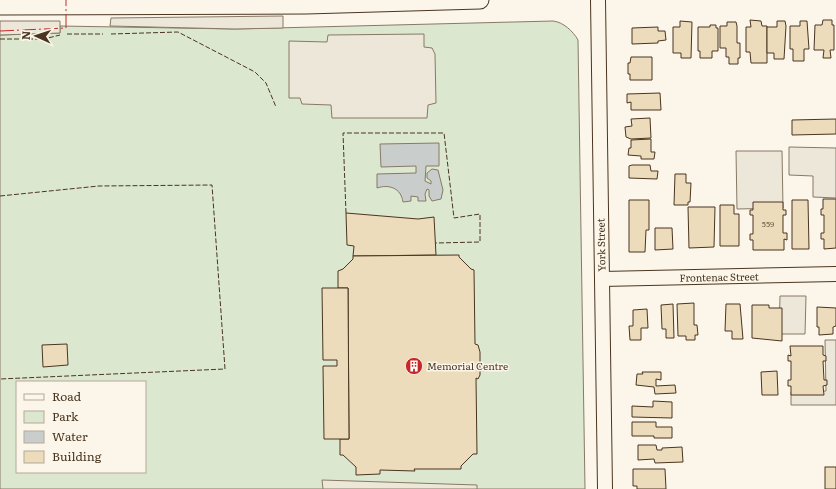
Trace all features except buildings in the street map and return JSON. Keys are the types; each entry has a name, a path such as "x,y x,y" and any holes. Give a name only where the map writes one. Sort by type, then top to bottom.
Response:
{"street":[{"path":"0,6 85,3 480,0"},
{"name":"York Street","path":"598,0 605,489"},
{"name":"Frontenac Street","path":"602,279 836,274"}],"green space":[{"name":"Memorial Centre","path":"553,21 564,25 571,30 578,40 585,489 0,489 0,35 60,33 60,26 235,29"}],"shaded area":[{"path":"283,16 283,28 235,29 110,26 111,18"},
{"path":"0,21 60,21 60,33 0,35"},
{"path":"424,34 424,47 432,48 435,54 436,103 428,105 427,118 332,118 331,105 302,104 300,98 289,98 289,41 327,42 328,35"},
{"path":"789,147 836,148 836,198 813,197 813,176 789,175"},
{"path":"736,151 782,151 783,208 737,209"},
{"path":"780,296 806,296 805,334 779,334"},
{"path":"825,340 836,340 836,405 791,405 791,392 826,391"},
{"path":"322,480 477,485 477,489 323,489"}],"water":[{"path":"439,143 439,166 426,166 425,181 431,184 431,181 427,178 427,173 432,169 438,170 443,190 441,199 432,201 429,196 429,190 427,189 425,194 426,201 418,201 418,197 411,196 411,201 403,202 400,193 394,188 377,188 377,174 416,173 416,166 381,167 380,144"}],"fence":[{"path":"111,34 178,32 255,72 266,83 276,107"},
{"path":"67,34 103,34"},
{"path":"0,39 44,39 60,35"},
{"path":"346,213 343,133 444,133 454,218 480,214 480,242 436,243"},
{"path":"0,196 99,186 212,185 225,369 0,379"}],"power":[{"path":"0,31 66,28 66,0"}],"place":[{"name":"Memorial Centre","path":"414,366"}]}
